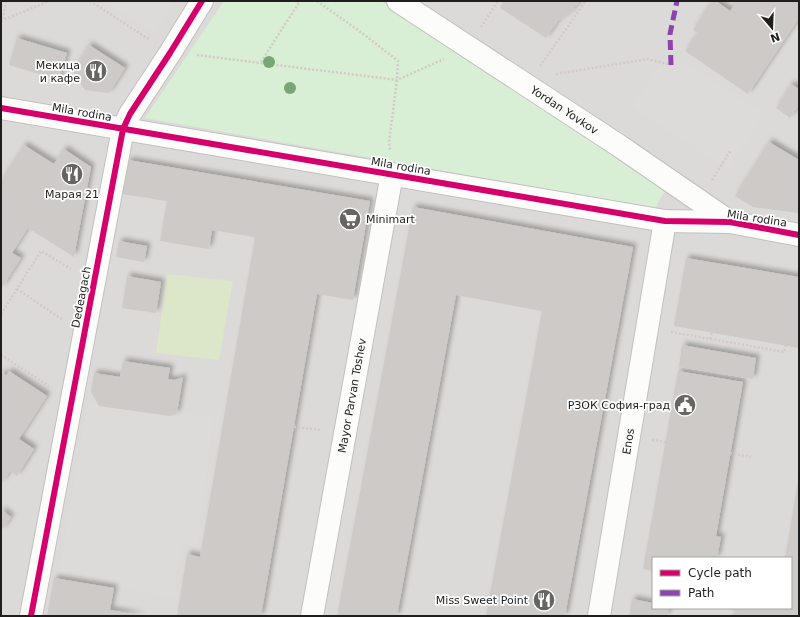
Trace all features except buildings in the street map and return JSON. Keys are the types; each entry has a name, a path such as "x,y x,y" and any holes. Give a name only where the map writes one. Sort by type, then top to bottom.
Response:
{"street":[{"name":"Dedeagach","path":"30,616 123,129 130,114 202,1"},
{"name":"Yordan Yovkov","path":"398,1 618,145 730,222"},
{"name":"Mila rodina","path":"1,108 666,220 730,222 799,235"},
{"name":"Mayor Parvan Toshev","path":"312,616 392,174"},
{"name":"Enos","path":"599,616 666,220"}],"path":[{"path":"2,20 6,1"},
{"path":"2,20 49,1"},
{"path":"90,1 170,53 261,62 397,80 440,62 468,47"},
{"path":"261,62 300,1"},
{"path":"317,1 398,61 389,142 392,174"},
{"path":"485,20 498,1"},
{"path":"518,80 531,78 586,1"},
{"path":"555,74 648,59 671,65"},
{"path":"698,201 731,150"},
{"path":"1,314 41,251 75,271"},
{"path":"17,289 66,322"},
{"path":"671,332 784,352 786,345"},
{"path":"710,339 712,332"},
{"path":"1,355 53,388"},
{"path":"730,453 751,457"}],"shaded area":[{"path":"1,1 799,1 799,616 1,616"},
{"path":"174,1 155,33 105,2"},
{"path":"668,52 764,114 728,169 632,107"},
{"path":"88,402 213,418 197,546 181,544 174,597 58,578"}],"green space":[{"path":"224,1 381,1 666,189 655,208 145,118"},
{"path":"167,274 233,281 219,360 156,353"}],"marked path":[{"path":"671,65 670,34 677,1"}],"cycle path":[{"path":"31,616 123,129 130,114 202,1"},
{"path":"1,108 665,221 730,222 799,235"}],"place":[{"name":"Мекица и кафе","path":"96,71"},
{"name":"Марая 21","path":"72,174"},
{"name":"Minimart","path":"350,219"},
{"name":"РЗОК София-град","path":"685,405"},
{"name":"Miss Sweet Point","path":"544,600"}]}
